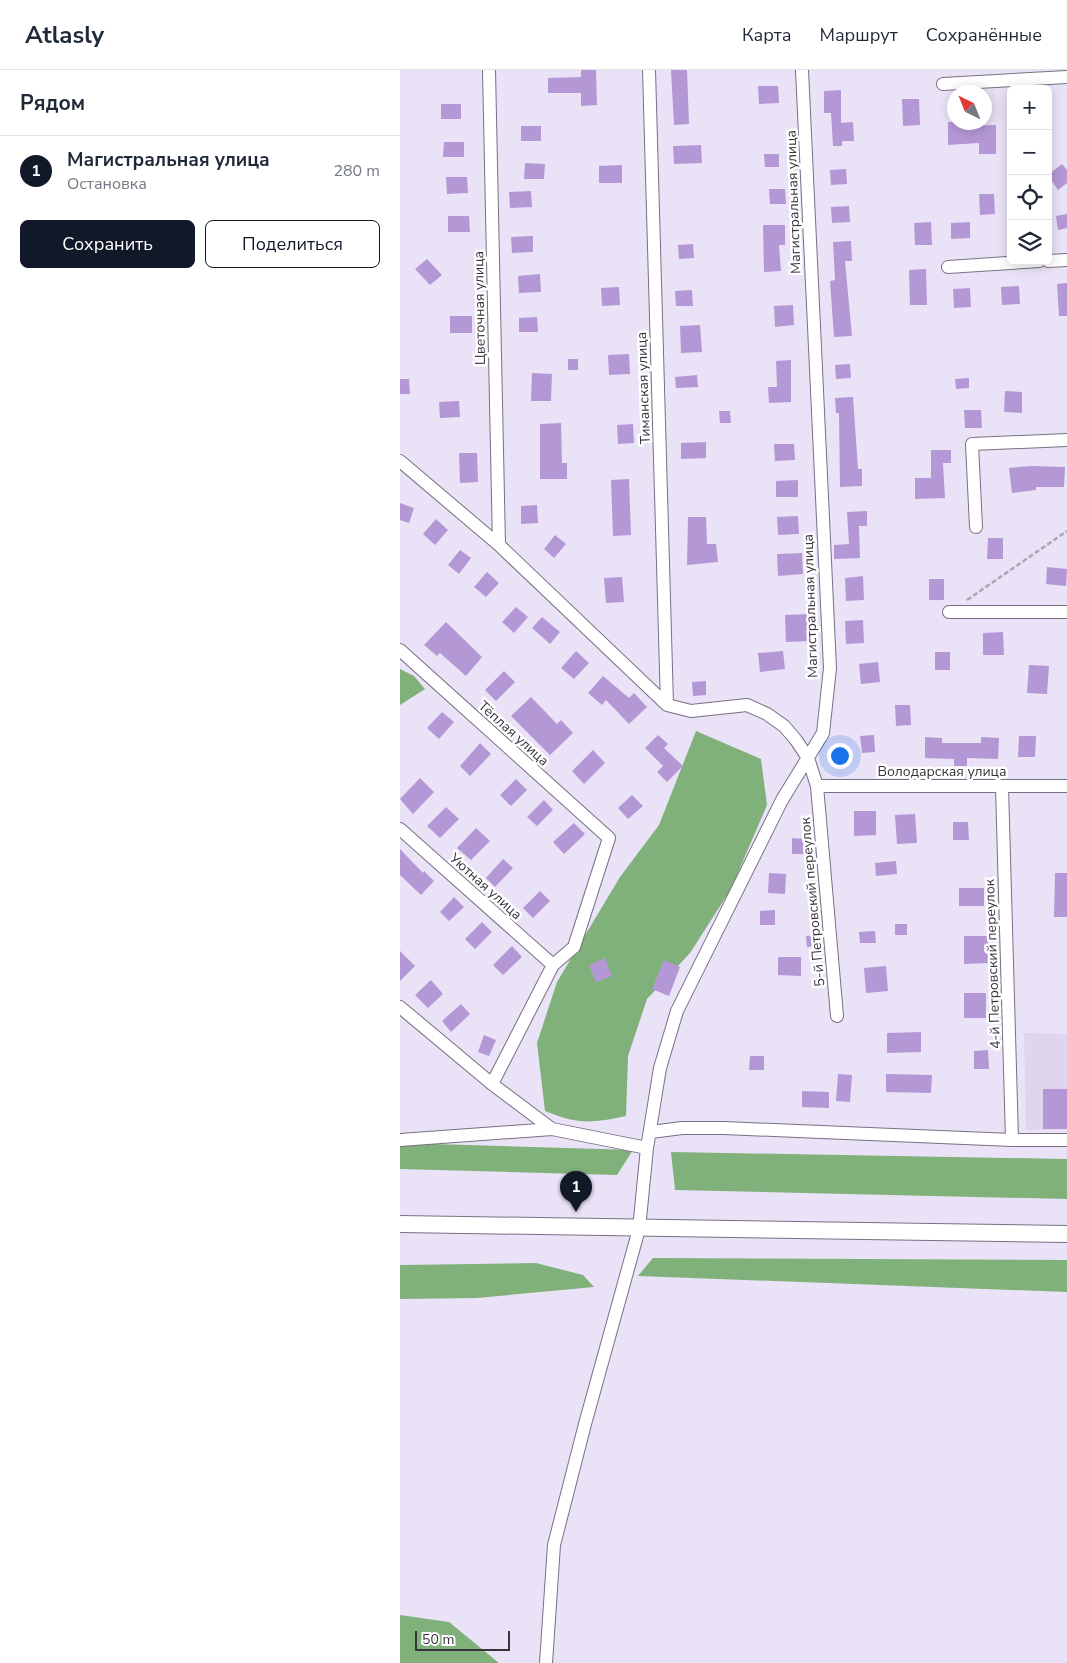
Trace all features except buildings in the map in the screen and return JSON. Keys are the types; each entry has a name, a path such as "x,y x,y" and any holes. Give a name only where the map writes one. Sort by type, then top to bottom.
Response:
{"main road":[{"path":"400,1224 1067,1234"}],"street":[{"name":"Цветочная улица","path":"489,70 499,545"},
{"name":"Тиманская улица","path":"649,70 667,705"},
{"name":"Магистральная улица","path":"546,1663 554,1545 639,1229 647,1148 660,1068 677,1011 782,800 823,733 830,668 802,70"},
{"path":"943,84 1067,77"},
{"path":"1052,261 1067,260"},
{"path":"948,267 1007,263"},
{"path":"976,527 972,444 1067,440"},
{"path":"400,461 499,545 667,705"},
{"path":"949,612 1067,612"},
{"name":"Тёплая улица","path":"400,650 609,838 574,947 553,965"},
{"name":"5-й Петровский переулок","path":"667,705 691,712 747,705 767,714 784,726 808,758 817,786 837,1016"},
{"name":"Володарская улица","path":"817,786 1067,786"},
{"name":"4-й Петровский переулок","path":"1002,787 1012,1140"},
{"name":"Уютная улица","path":"400,829 553,965"},
{"path":"492,1084 553,965"},
{"path":"400,1007 492,1084 552,1129"},
{"path":"651,1132 682,1128 724,1128 1012,1140 1067,1140"},
{"path":"400,1140 552,1129 647,1148"}],"path":[{"path":"949,612 1067,531"}],"shaded area":[{"path":"1024,1033 1067,1034 1067,1129 1026,1130"}],"green space":[{"path":"400,669 414,676 425,689 400,705"},
{"path":"696,731 761,759 767,805 731,889 690,953 647,999 628,1056 626,1116 594,1121 576,1121 557,1116 545,1111 537,1043 557,982 620,877 659,825"},
{"path":"400,1143 633,1150 617,1175 400,1169"},
{"path":"671,1152 1067,1159 1067,1199 675,1190"},
{"path":"653,1258 1067,1260 1067,1292 638,1276"},
{"path":"536,1263 583,1275 594,1287 477,1298 400,1299 400,1265"},
{"path":"400,1615 449,1622 499,1663 400,1663"}],"place":[{"name":"Магистральная улица","path":"576,1212"}]}
